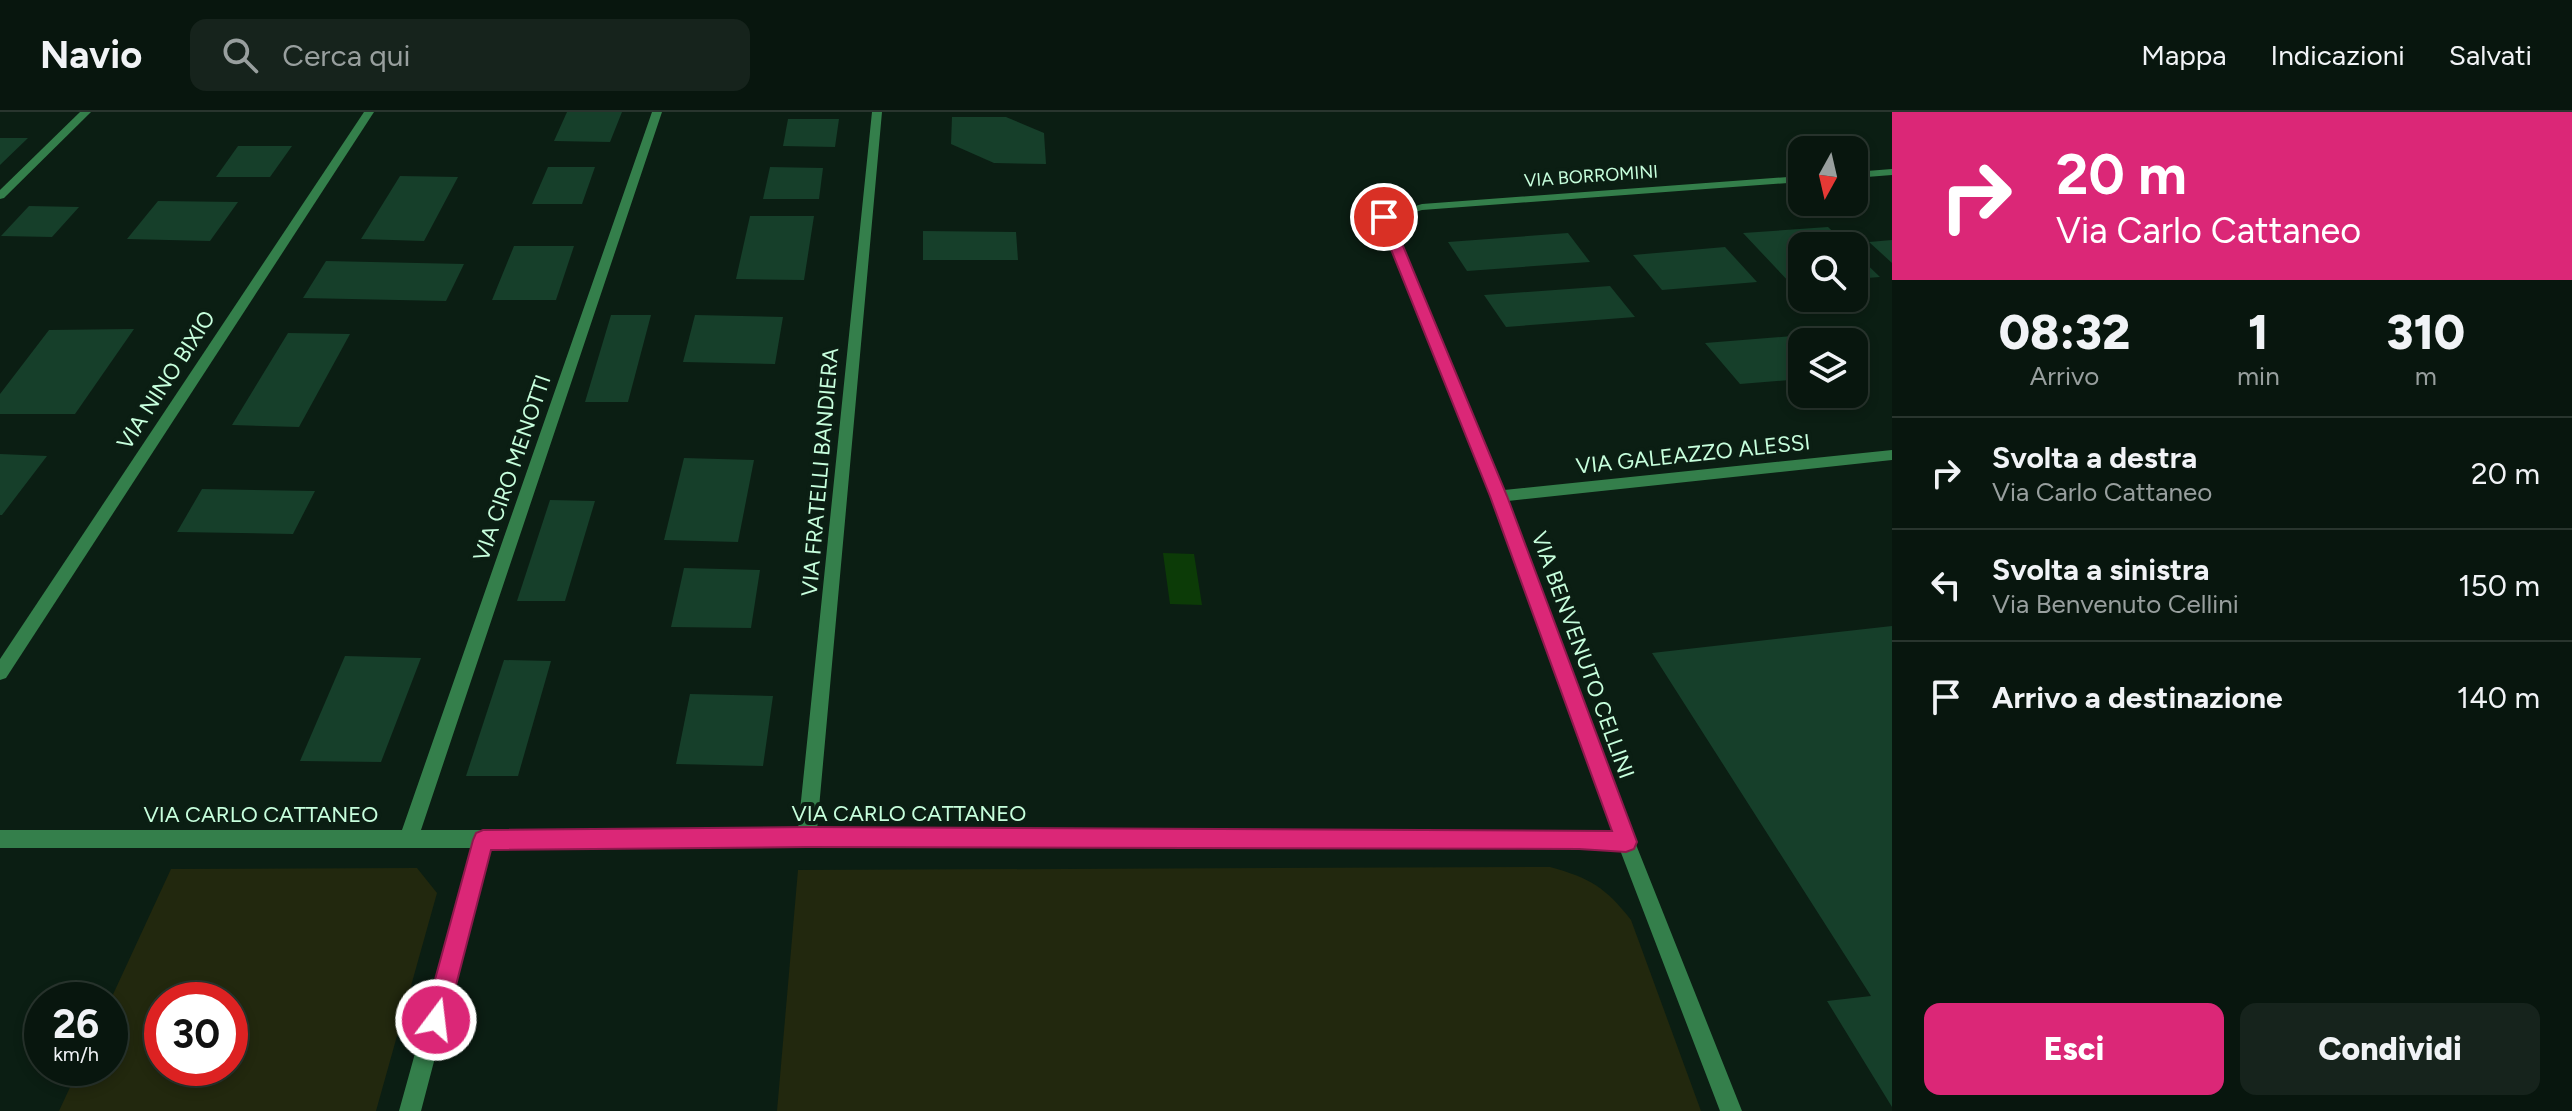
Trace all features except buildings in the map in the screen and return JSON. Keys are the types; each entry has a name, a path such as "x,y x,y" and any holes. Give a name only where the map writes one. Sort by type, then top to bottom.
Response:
{"street":[{"path":"0,196 86,112"},
{"name":"VIA NINO BIXIO","path":"0,673 369,112"},
{"name":"VIA CIRO MENOTTI","path":"409,838 657,112"},
{"name":"VIA FRATELLI BANDIERA","path":"807,837 877,112"},
{"path":"1868,174 1892,172"},
{"name":"VIA BORROMINI","path":"1384,217 1422,207 1788,180"},
{"name":"VIA BENVENUTO CELLINI","path":"1384,217 1499,496 1626,842 1731,1111"},
{"name":"VIA GALEAZZO ALESSI","path":"1499,496 1892,455"},
{"name":"VIA CARLO CATTANEO","path":"0,839 807,837 1564,839 1626,842"},
{"path":"410,1111 483,840"}],"shaded area":[{"path":"1163,553 1194,554 1202,605 1170,604"},
{"path":"1550,867 1596,885 1631,920 1701,1111 777,1111 798,870"},
{"path":"417,868 437,893 376,1111 59,1111 71,1086 128,1086 128,982 119,982 171,869"}],"route":[{"path":"436,1020 483,840 807,837 1579,839 1626,842 1499,496 1384,217"}]}
